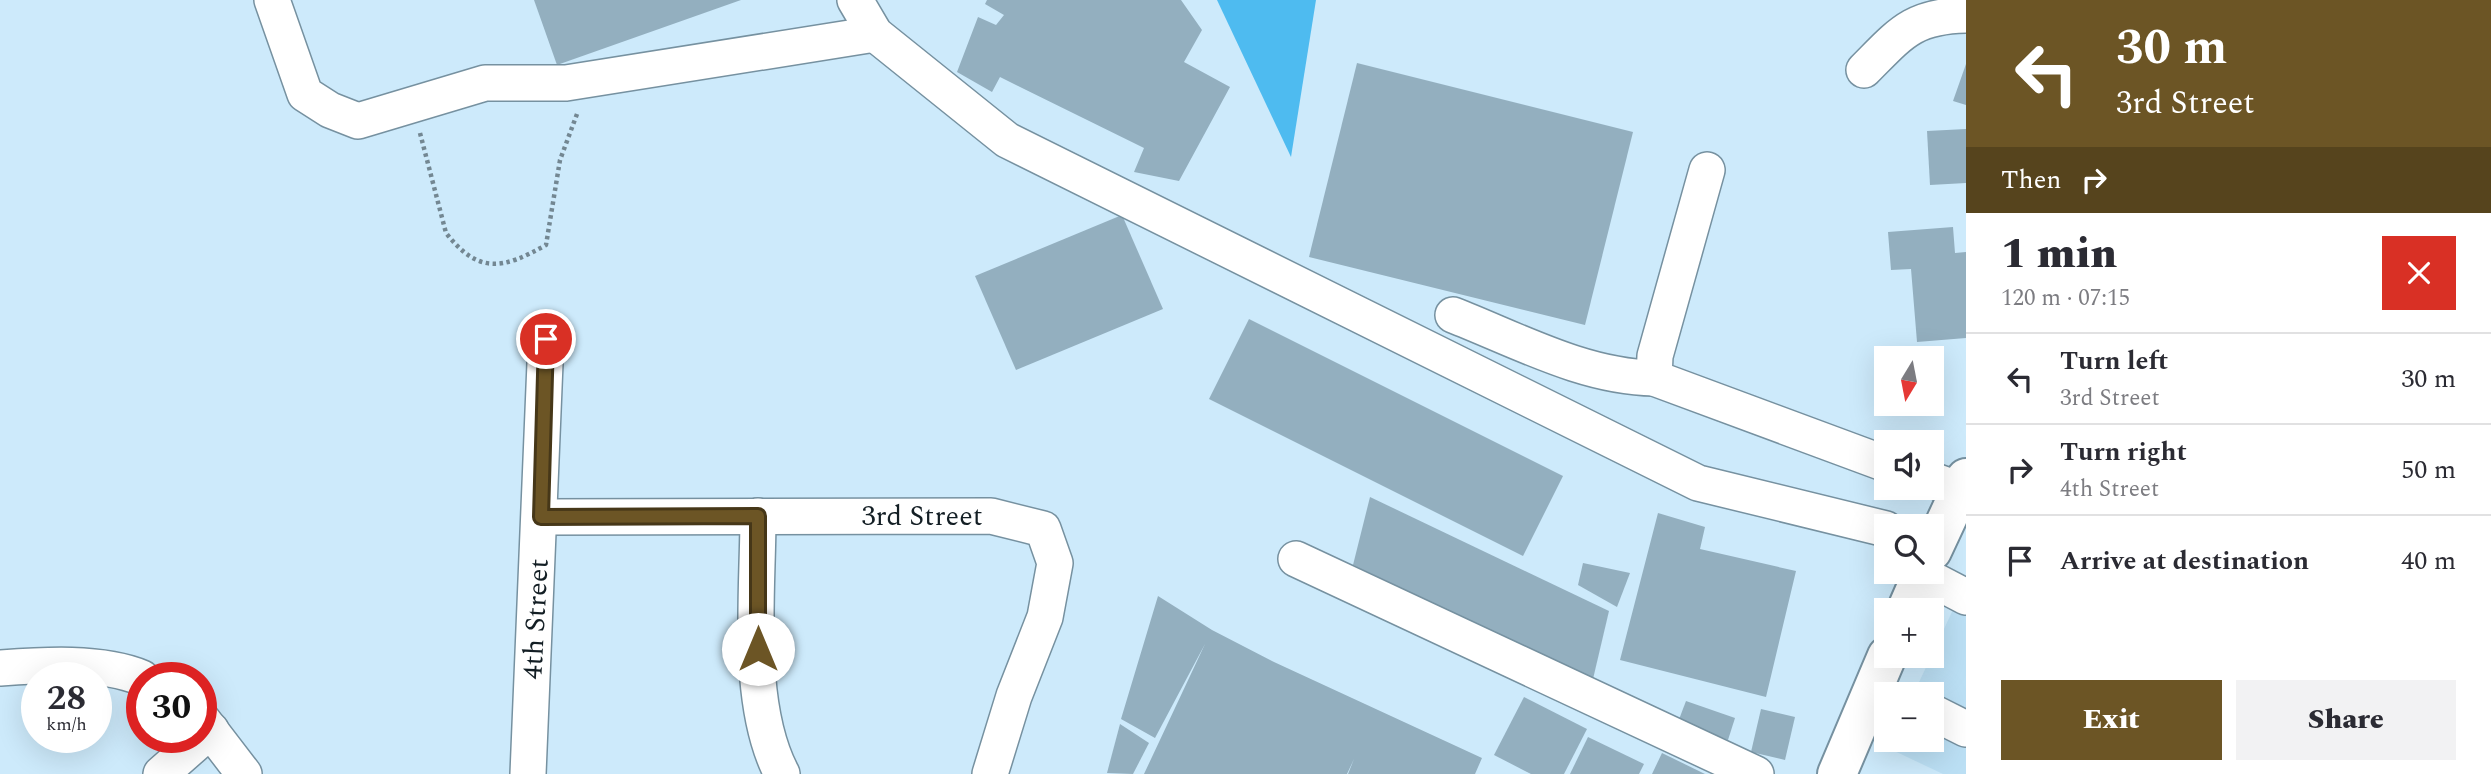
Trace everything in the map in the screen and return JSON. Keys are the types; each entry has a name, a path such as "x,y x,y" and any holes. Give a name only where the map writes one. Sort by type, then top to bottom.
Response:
{"main road":[{"path":"1943,514 1953,483"},
{"path":"1837,774 1886,678"}],"street":[{"path":"272,0 305,94 330,110 358,121 485,83 566,83 607,78 875,34"},
{"path":"855,0 875,34 1007,140 1698,483 1874,526"},
{"path":"1864,70 1901,33 1921,20 1966,15"},
{"path":"1654,378 1655,356 1707,170"},
{"path":"1453,315 1573,363 1603,372 1654,378 1874,460"},
{"name":"4th Street","path":"528,774 541,517 546,339"},
{"path":"758,516 758,675 770,752 782,774"},
{"name":"3rd Street","path":"541,517 991,516 1043,529 1055,563 1045,617 1014,696 990,774"},
{"path":"1296,559 1756,774"},
{"path":"1944,572 1966,597"},
{"path":"0,668 44,664 126,672"},
{"path":"1944,718 1966,729"},
{"path":"217,738 244,774"},
{"path":"161,774 180,753"}],"path":[{"path":"397,111 418,128 446,233 456,246 484,265 514,263 546,245 560,160 580,109 598,97 607,78"}],"shaded area":[{"path":"1966,582 1966,774 1943,774 1896,752 1944,752 1944,682 1919,682 1926,668 1944,668 1944,629"}],"water":[{"path":"1217,0 1316,0 1291,157"}],"building":[{"path":"534,0 741,0 557,65"},
{"path":"987,0 1181,0 1202,30 1184,62 1230,87 1179,181 1134,172 1144,148 1000,77 992,92 957,72 978,17 996,25 1004,15 985,4"},
{"path":"1357,63 1633,132 1585,325 1309,257"},
{"path":"1966,64 1966,105 1953,101"},
{"path":"1966,129 1966,183 1930,185 1927,131"},
{"path":"1122,215 1163,309 1016,370 975,276"},
{"path":"1953,227 1955,253 1966,252 1966,338 1917,342 1911,269 1891,270 1888,232"},
{"path":"1249,319 1563,476 1523,556 1209,399"},
{"path":"1370,497 1609,611 1593,679 1353,565"},
{"path":"1658,513 1705,527 1700,549 1796,571 1766,697 1620,660"},
{"path":"1583,563 1630,573 1617,607 1578,585"},
{"path":"1158,596 1212,630 1274,662 1482,758 1475,774 1348,774 1354,759 1347,774 1144,774 1205,644 1155,738 1121,719"},
{"path":"1524,697 1587,729 1564,774 1531,774 1494,755"},
{"path":"1686,701 1735,718 1728,740 1678,722"},
{"path":"1761,709 1795,717 1785,760 1751,752"},
{"path":"1120,724 1149,743 1133,774 1107,773"},
{"path":"1588,737 1644,764 1639,774 1570,774"},
{"path":"1662,753 1705,774 1652,774"}],"route":[{"path":"546,339 541,517 758,516 758,649"}]}
